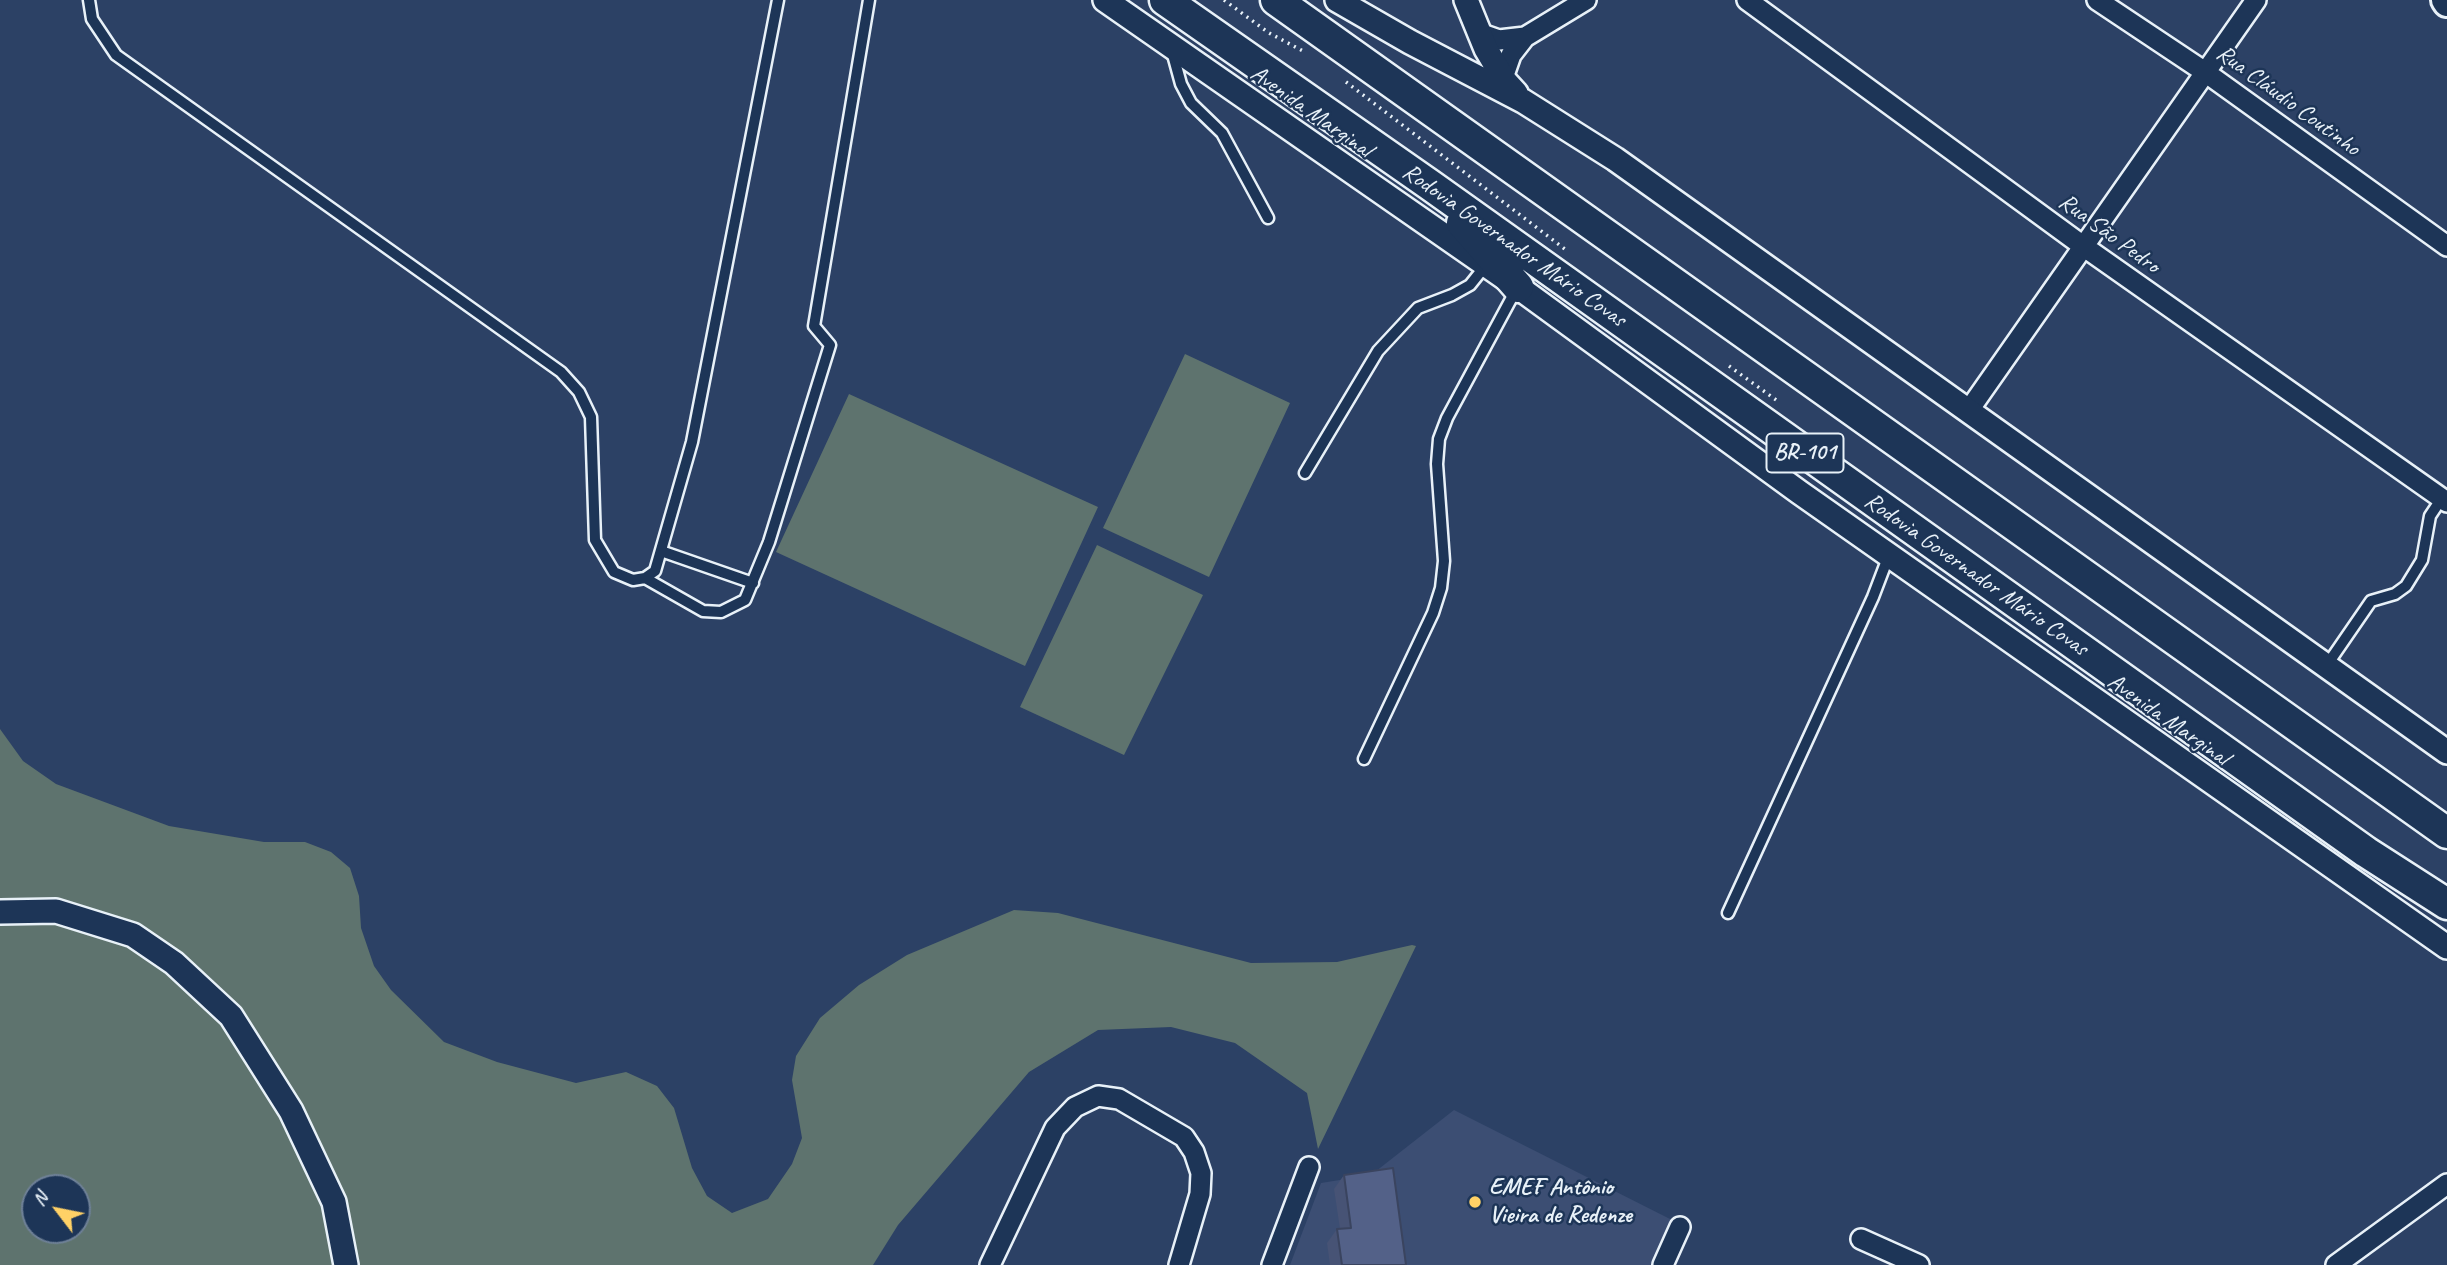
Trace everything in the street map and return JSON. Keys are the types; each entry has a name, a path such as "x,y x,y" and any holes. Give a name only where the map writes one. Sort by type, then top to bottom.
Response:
{"main road":[{"name":"Rodovia Governador Mário Covas","path":"1164,0 1430,185 2366,852 2447,904"},
{"name":"BR-101","path":"1276,0 2447,833"},
{"path":"1430,185 1518,287"}],"street":[{"name":"Avenida Marginal","path":"1105,0 1518,287 1889,555 2447,947"},
{"path":"1337,0 1523,101 1615,159 2447,752"},
{"path":"1466,0 1479,33 1503,78 1523,101"},
{"path":"1503,78 1511,55 1525,37 1586,0"},
{"name":"Rua São Pedro","path":"1747,0 2083,246 2445,500"},
{"name":"Rua Cláudio Coutinho","path":"2097,0 2205,72 2447,246"},
{"path":"1969,410 2256,0"},
{"path":"1479,33 1500,40 1525,37"},
{"path":"0,912 56,911 133,935 174,963 231,1016 291,1111 334,1202 346,1265"},
{"path":"990,1265 1055,1128 1075,1107 1098,1096 1119,1099 1184,1137 1194,1153 1201,1173 1200,1194 1179,1265"},
{"path":"1272,1265 1310,1167"},
{"path":"2336,1265 2447,1184"},
{"path":"1663,1265 1680,1227"},
{"path":"1861,1239 1915,1264"}],"lane":[{"path":"89,0 92,19 116,55 561,372 579,392 591,417 595,540 614,572 633,580 645,578 655,571 692,442 778,0"},
{"path":"645,578 703,611 722,612 746,600 769,542 830,345 814,326 869,0"},
{"path":"1171,47 1181,84 1191,103 1222,133 1268,218"},
{"path":"1305,473 1378,351 1418,308 1470,285 1486,265"},
{"path":"1364,759 1433,613 1441,588 1444,561 1437,464 1438,439 1518,287"},
{"path":"2327,664 2371,601 2395,594 2406,586 2422,560 2430,516 2445,500"},
{"path":"661,551 753,583"},
{"path":"1728,913 1873,597 1889,555"}],"shaded area":[{"name":"EMEF Antônio Vieira de Redenze","path":"1454,1110 1674,1221 1654,1265 1290,1265 1321,1183 1371,1175"}],"green space":[{"path":"1185,354 1290,403 1209,577 1103,528"},
{"path":"849,394 1098,507 1025,666 776,552"},
{"path":"1097,545 1203,595 1124,755 1020,707"},
{"path":"0,729 23,761 56,784 169,826 264,842 305,842 331,852 350,868 359,896 361,928 374,966 391,990 444,1042 497,1062 576,1083 626,1072 657,1086 674,1108 692,1168 707,1196 732,1213 768,1199 792,1164 802,1138 792,1080 796,1056 820,1018 859,985 907,955 1014,910 1058,913 1251,963 1337,962 1416,946 1318,1149 1307,1093 1235,1043 1171,1027 1098,1030 1029,1072 898,1225 873,1265 0,1265"}],"building":[{"path":"1393,1168 1406,1265 1342,1265 1337,1229 1351,1228 1344,1175"}],"place":[{"name":"EMEF Antônio Vieira de Redenze","path":"1475,1202"}]}
